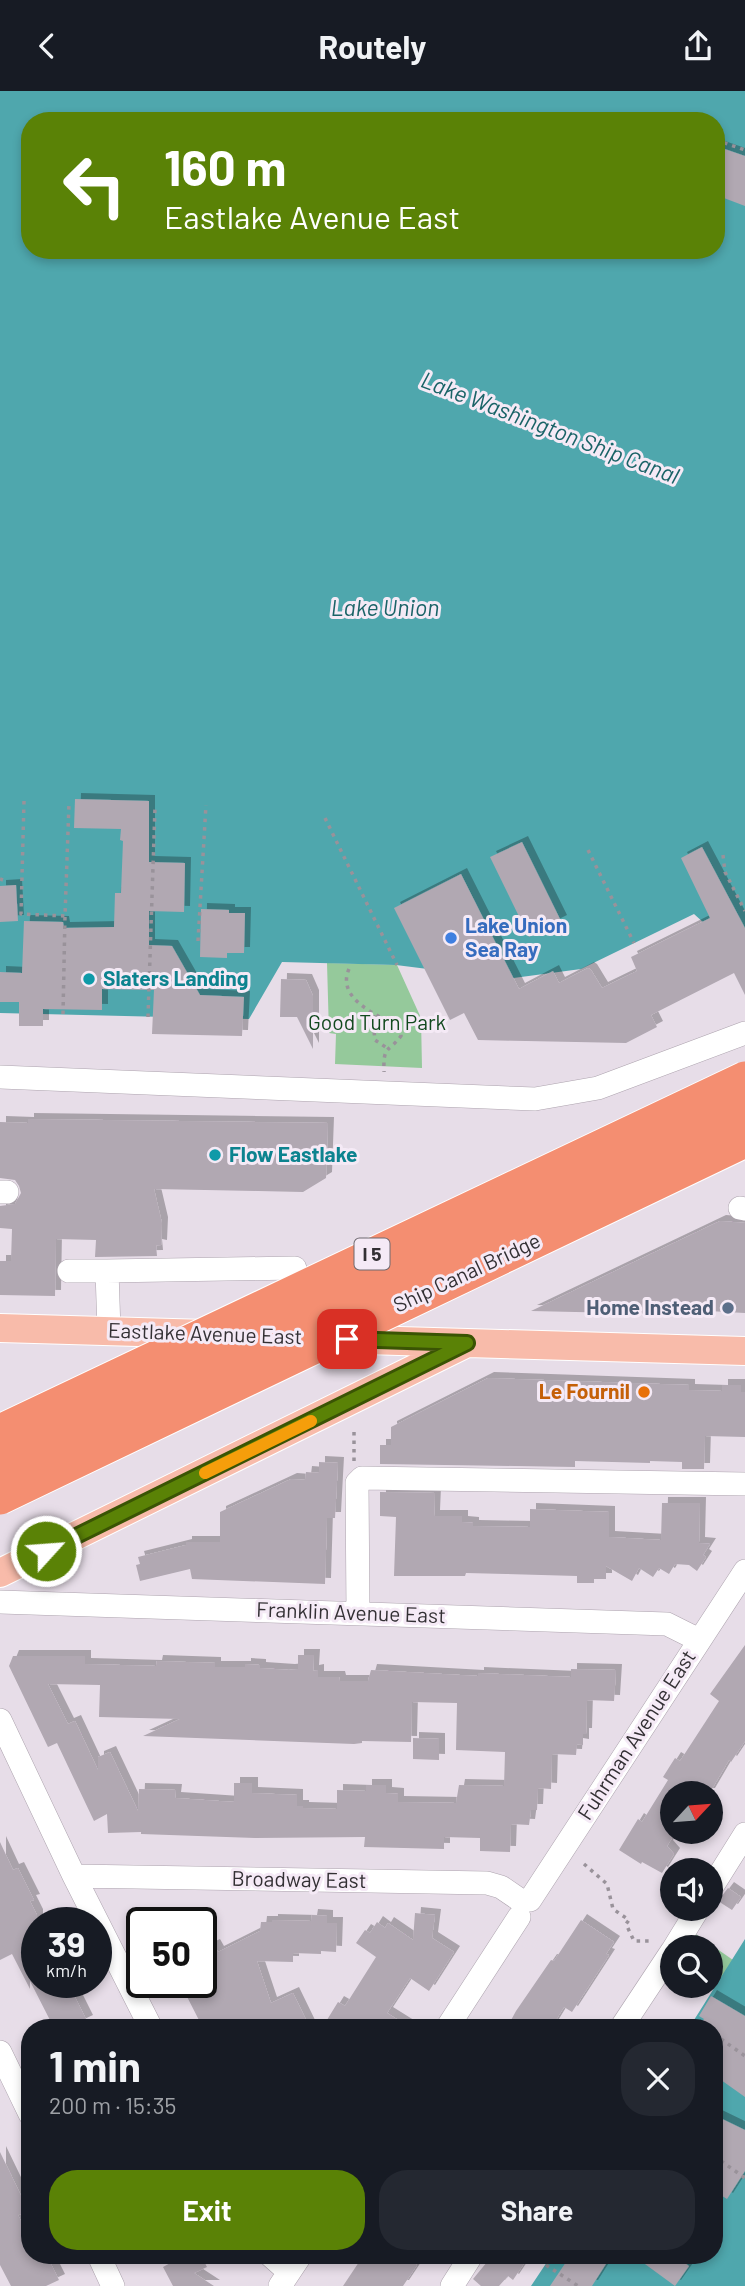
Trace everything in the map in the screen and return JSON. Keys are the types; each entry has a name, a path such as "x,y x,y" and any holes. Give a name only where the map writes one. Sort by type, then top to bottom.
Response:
{"highway":[{"name":"I 5","path":"0,1431 745,1078"},
{"name":"Ship Canal Bridge","path":"0,1464 745,1110"},
{"name":"Ship Canal Bridge","path":"0,1497 745,1141"}],"main road":[{"name":"Eastlake Avenue East","path":"0,1328 745,1351"},
{"path":"0,1573 467,1343"}],"street":[{"path":"0,1077 535,1099 598,1088 745,1033"},
{"path":"69,1271 295,1268 305,1338"},
{"path":"107,1271 109,1331"},
{"path":"358,1613 357,1483 362,1478 745,1483"},
{"name":"Fuhrman Avenue East","path":"453,2019 523,1906 745,1571"},
{"name":"Franklin Avenue East","path":"0,1602 667,1624 699,1640"},
{"path":"0,1720 74,1876 146,2019"},
{"path":"723,1869 745,1834"},
{"name":"Broadway East","path":"74,1876 487,1883 501,1887 523,1906"},
{"path":"677,1935 688,1921"},
{"path":"626,2019 660,1959"},
{"path":"0,2053 21,2096"},
{"path":"103,2264 113,2286"},
{"path":"452,2286 466,2264"}],"path":[{"path":"725,143 745,150"},
{"path":"24,801 21,914 65,916"},
{"path":"63,1014 69,803"},
{"path":"198,941 206,805"},
{"path":"148,1017 155,807"},
{"path":"325,817 397,965"},
{"path":"588,850 634,943"},
{"path":"723,855 725,872 745,911"},
{"path":"349,969 347,982 355,1001 401,1030 401,1036 387,1048 384,1059"},
{"path":"375,1014 375,1040 387,1048"},
{"path":"354,1432 355,1444"},
{"path":"584,1864 607,1884 613,1909 629,1920 626,1924 634,1941 660,1946"},
{"path":"723,2040 745,2056"},
{"path":"723,2162 745,2178"},
{"path":"546,2265 578,2286"}],"green space":[{"name":"Good Turn Park","path":"327,963 397,965 421,1018 422,1068 335,1064 336,1034 329,1033"},
{"path":"687,1928 697,1935 682,1935"},
{"path":"723,1953 733,1960 723,1976"}],"water":[{"name":"Lake Union","path":"0,91 745,91 745,934 725,942 694,914 581,969 507,979 396,965 282,962 249,1019 0,1013"},
{"path":"745,1939 745,2286 531,2286 546,2264 723,2264 723,2019 695,2019 708,1998 723,1998 723,1974"}],"building":[{"path":"725,149 745,156 745,206 725,198"},
{"path":"75,799 149,801 149,862 185,863 184,912 149,911 149,945 172,946 200,995 244,997 242,1036 152,1034 154,990 102,989 102,1010 43,1009 43,1026 19,1026 19,1002 0,1002 0,972 22,973 24,921 63,922 64,928 114,927 115,893 121,893 121,829 74,828"},
{"path":"522,842 561,921 529,937 490,857"},
{"name":"Lake Union Sea Ray","path":"702,847 745,928 745,995 734,973 651,1015 657,1027 626,1043 478,1040 464,1013 450,1020 394,908 461,874 519,989 553,971 559,983 588,968 602,988 637,971 631,957 710,918 681,858"},
{"path":"16,885 18,921 0,922 0,886"},
{"path":"201,909 245,913 244,953 227,953 227,958 200,957"},
{"path":"281,979 306,980 313,996 313,1049 297,1017 280,1017"},
{"path":"28,1119 328,1123 326,1178 303,1192 154,1189 162,1223 161,1246 156,1245 157,1256 95,1257 96,1240 56,1239 55,1296 0,1295 0,1261 11,1261 12,1229 0,1228 0,1206 15,1204 21,1193 15,1180 0,1178 0,1122 28,1123"},
{"path":"720,1221 745,1223 745,1313 708,1311 708,1315 531,1311"},
{"path":"488,1378 689,1385 689,1390 722,1391 722,1385 741,1385 741,1392 745,1392 745,1437 705,1436 704,1469 682,1469 682,1462 650,1461 575,1461 575,1467 380,1464 380,1445 391,1445 391,1427"},
{"path":"319,1462 338,1463 335,1518 327,1518 325,1584 192,1579 190,1569 140,1581 136,1565 140,1564 138,1557 186,1545 186,1542 220,1542 220,1512 291,1479 305,1480 306,1472 319,1473"},
{"path":"380,1492 435,1493 434,1516 462,1516 462,1522 473,1523 473,1526 530,1527 530,1509 609,1512 609,1537 661,1540 662,1503 700,1503 699,1543 710,1544 697,1571 689,1565 675,1564 669,1574 659,1568 653,1577 639,1568 632,1581 606,1566 606,1579 594,1579 594,1583 577,1583 577,1576 466,1573 465,1576 394,1576 396,1517 380,1516"},
{"path":"745,1645 745,1741 717,1781 667,1781 663,1777 675,1758 680,1761 719,1701 710,1694"},
{"path":"298,1655 314,1655 313,1671 318,1670 318,1677 339,1677 340,1681 368,1681 371,1670 478,1676 478,1673 571,1677 571,1669 616,1670 614,1701 587,1700 583,1745 577,1744 576,1755 552,1754 551,1789 538,1788 537,1810 531,1810 529,1825 511,1824 510,1852 480,1851 480,1838 444,1837 444,1849 364,1847 365,1837 255,1838 141,1832 108,1833 107,1814 94,1821 57,1743 48,1747 9,1666 13,1656 85,1656 85,1664 156,1666 157,1661 215,1663 215,1667 245,1667 245,1664 260,1665 260,1668 298,1669","holes":["48,1684 100,1685 99,1717 180,1719 143,1736 354,1744 362,1741 411,1742 412,1702 457,1703 456,1750 505,1752 504,1786 459,1785 456,1803 398,1802 398,1794 386,1793 386,1785 366,1785 366,1791 337,1790 337,1809 297,1806 297,1795 252,1793 252,1783 234,1783 234,1802 175,1798 176,1790 139,1789 138,1811 110,1752 98,1757 98,1770 75,1721 68,1724"]},
{"path":"413,1738 439,1739 439,1760 413,1759"},
{"path":"660,1793 660,1845 668,1845 674,1854 671,1858 660,1858 660,1872 619,1850 638,1819 642,1822"},
{"path":"0,1842 13,1870 18,1868 34,1900 30,1901 33,1907 21,1907 21,1972 12,1954 0,1960"},
{"path":"728,1888 741,1897 732,1910 723,1904 723,1894"},
{"path":"415,1913 435,1915 432,1938 454,1952 429,1991 410,1978 387,2013 397,2019 328,2019 338,2002 345,2006 376,1957 356,1943 365,1930 370,1933 377,1922 385,1928 388,1923 413,1940"},
{"path":"312,1915 327,1916 327,1923 337,1923 336,1952 293,1953 293,1962 257,1961 271,2003 293,1993 306,2019 198,2019 188,1998 217,1998 217,1950 260,1931 261,1922 311,1921"},
{"path":"581,1920 614,1942 606,1954 609,1955 572,2012 564,2007 557,2019 512,2019 551,1960 554,1961"},
{"path":"39,1998 76,1998 86,2019 49,2019"},
{"path":"710,1998 745,2016 745,2097 723,2081 723,2019 704,2019 699,2016"},
{"path":"723,2119 745,2130 745,2171 727,2199 723,2197"},
{"path":"0,2152 21,2196 21,2214 18,2215 21,2221 21,2264 51,2264 59,2280 46,2286 11,2286 0,2265"},
{"path":"168,2264 205,2264 207,2267 194,2273 214,2286 173,2286 163,2267"},
{"path":"358,2264 417,2265 403,2286 343,2286"},
{"path":"485,2264 524,2264 513,2280 508,2276 499,2286 481,2286 473,2279"},
{"path":"565,2264 606,2264 592,2286 550,2286"},
{"path":"645,2264 689,2266 675,2286"}],"slow traffic":[{"path":"205,1473 311,1421"}],"place":[{"name":"Lake Union Sea Ray","path":"451,938"},
{"name":"Slaters Landing","path":"89,979"},
{"name":"Flow Eastlake","path":"215,1155"},
{"name":"Home Instead","path":"728,1308"},
{"name":"Le Fournil","path":"644,1392"}],"route":[{"path":"46,1551 467,1343 347,1339"}],"water label":[{"name":"Lake Washington Ship Canal","path":"550,428"}]}
